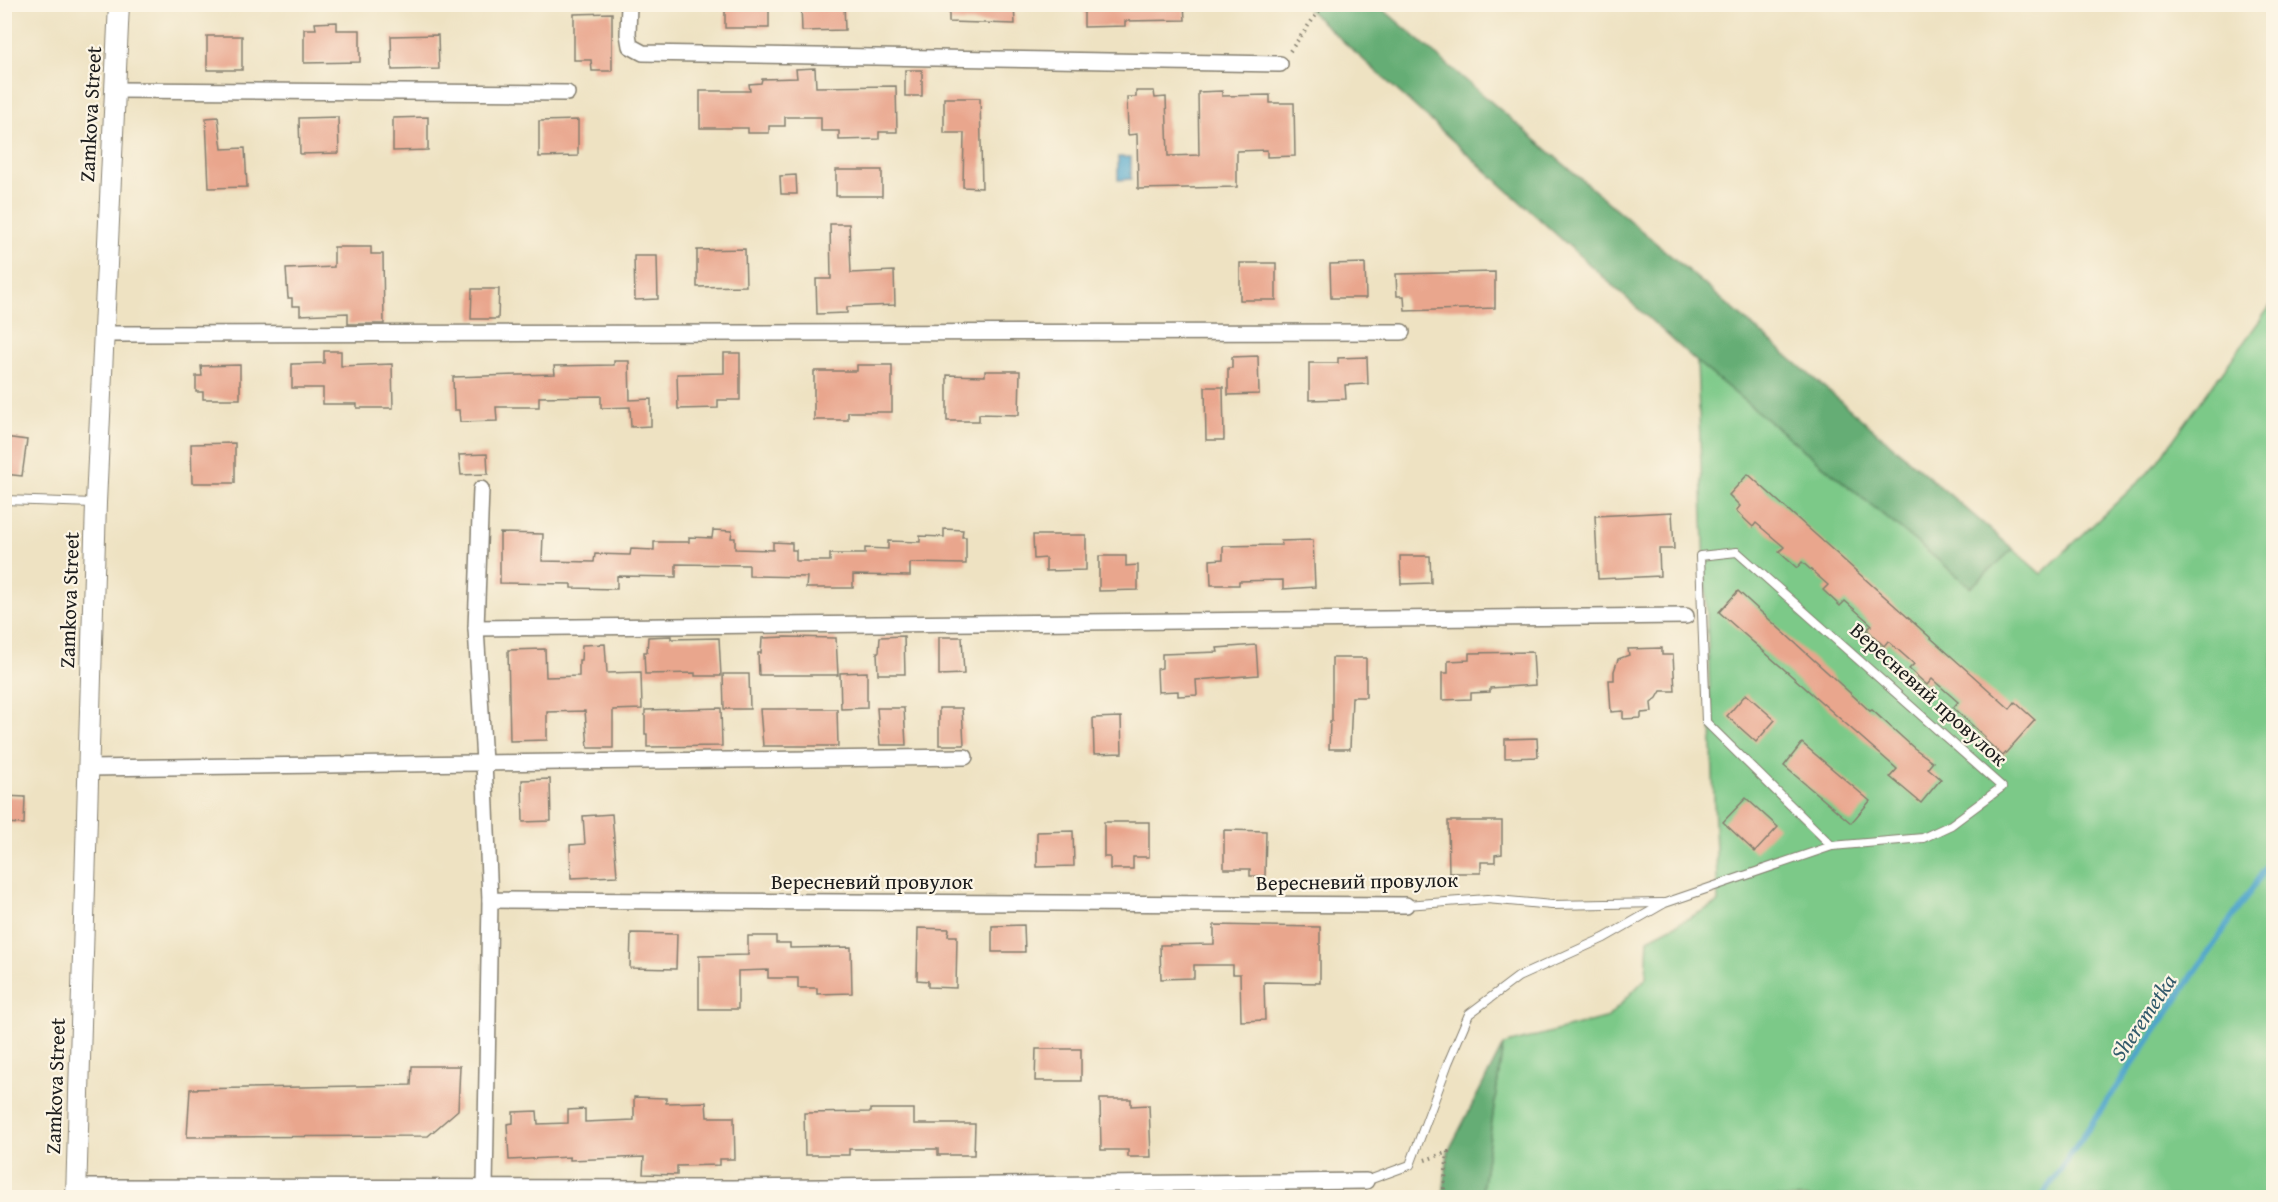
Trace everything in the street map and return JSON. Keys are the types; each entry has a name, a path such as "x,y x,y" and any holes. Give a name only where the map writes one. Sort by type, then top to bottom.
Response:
{"street":[{"name":"Zamkova Street","path":"76,1192 96,503 119,4"},
{"path":"629,4 630,46 643,53 1280,64"},
{"path":"115,90 567,93"},
{"path":"104,334 1402,332"},
{"path":"481,489 476,628 490,900 485,1186"},
{"path":"476,628 1686,616"},
{"path":"88,768 965,757"},
{"name":"Вересневий провулок","path":"490,900 1406,905"},
{"path":"76,1192 485,1186 732,1188 1366,1181"}],"lane":[{"path":"4,500 96,503"},
{"name":"Вересневий провулок","path":"1737,552 2002,787 1951,825 1923,838 1832,846 1706,722 1700,556 1737,552"},
{"path":"1366,1181 1410,1166 1448,1063 1469,1014 1518,977 1604,938 1665,903 1832,846"},
{"name":"Вересневий провулок","path":"1406,905 1487,899 1552,905 1665,903"}],"path":[{"path":"1280,64 1324,4"},
{"path":"1410,1166 1448,1152 1443,1197"}],"green space":[{"path":"1303,5 1378,5 2013,549 1971,587 1697,362"},
{"path":"2273,302 2273,1197 1481,1198 1503,1045 1608,1017 1646,978 1648,939 1718,903 1697,362 1971,587 2013,549 2041,574 2152,469"},
{"path":"1503,1045 1481,1197 1443,1197 1448,1152"}],"water":[{"path":"1118,157 1131,157 1131,179 1118,180"}],"building":[{"path":"725,4 769,4 769,28 725,28"},
{"path":"801,4 844,4 845,30 802,31"},
{"path":"949,4 1014,4 1015,24 949,22"},
{"path":"1084,4 1184,4 1185,20 1125,21 1125,26 1084,27"},
{"path":"612,13 612,71 592,71 591,60 574,60 574,14"},
{"path":"337,22 337,30 360,30 360,62 304,63 304,29 316,29 315,23"},
{"path":"438,35 439,69 392,70 391,36"},
{"path":"207,36 242,36 242,70 207,70"},
{"path":"815,68 816,87 896,86 897,132 879,132 879,139 839,140 839,131 821,131 821,117 785,117 785,126 769,126 769,133 748,133 748,128 700,128 700,91 750,91 749,84 761,83 762,79 797,78 796,69"},
{"path":"905,70 922,70 922,96 905,96"},
{"path":"1136,91 1154,91 1155,98 1166,97 1168,156 1199,155 1198,92 1222,91 1222,96 1270,95 1270,103 1294,103 1295,156 1267,157 1267,150 1237,151 1237,187 1138,189 1137,134 1128,135 1127,97 1136,97"},
{"path":"944,98 980,98 982,188 963,187 964,133 944,133"},
{"path":"218,117 222,149 245,148 247,187 209,188 206,118"},
{"path":"338,117 339,153 300,154 299,118"},
{"path":"428,117 428,150 393,151 393,118"},
{"path":"578,120 578,156 539,157 539,121"},
{"path":"836,170 882,170 882,196 836,196"},
{"path":"796,175 797,194 781,194 780,176"},
{"path":"830,224 849,224 851,273 894,271 895,305 847,307 847,313 817,314 816,279 831,279"},
{"path":"334,247 371,247 371,254 383,254 384,324 348,324 348,313 300,315 300,306 292,306 292,298 288,298 286,269 334,267"},
{"path":"745,249 746,286 697,287 697,250"},
{"path":"634,256 657,256 658,299 635,300"},
{"path":"1240,263 1276,263 1276,300 1240,300"},
{"path":"1365,263 1366,298 1331,298 1330,264"},
{"path":"1495,272 1495,308 1405,311 1404,296 1397,296 1396,274"},
{"path":"472,289 499,289 498,319 471,319"},
{"path":"324,351 341,351 341,366 392,364 393,408 357,408 357,404 323,404 323,388 292,388 292,364 324,363"},
{"path":"724,353 740,353 740,400 718,400 718,408 678,409 677,374 724,373"},
{"path":"1258,356 1259,394 1228,395 1228,368 1232,368 1232,357"},
{"path":"1367,357 1368,384 1345,385 1346,399 1309,400 1309,363 1338,363 1338,358"},
{"path":"614,361 629,361 630,400 651,399 651,426 631,427 630,407 601,408 601,396 539,397 539,407 496,407 497,421 460,422 459,410 454,410 453,377 555,374 554,366 614,365"},
{"path":"240,365 240,399 203,399 203,392 196,392 196,376 202,376 201,366"},
{"path":"857,365 892,365 892,412 848,412 848,420 814,420 814,371 857,371"},
{"path":"985,371 1020,371 1019,415 979,414 979,421 947,421 947,375 985,376"},
{"path":"1205,387 1223,387 1224,440 1206,440"},
{"path":"4,437 27,440 22,476 4,474"},
{"path":"235,443 235,483 192,483 191,444"},
{"path":"487,454 488,474 461,475 459,455"},
{"path":"1748,474 2010,709 2015,702 2035,720 2003,756 1953,708 1958,702 1932,679 1927,685 1909,669 1914,664 1888,641 1884,646 1867,630 1872,625 1845,601 1840,606 1823,590 1828,585 1802,562 1797,568 1779,552 1784,547 1756,523 1753,527 1736,511 1740,506 1729,495"},
{"path":"1672,512 1674,549 1659,549 1660,576 1598,579 1595,516"},
{"path":"944,529 963,530 962,537 966,537 966,564 910,563 910,576 853,575 853,588 806,588 807,577 749,576 749,565 676,564 676,577 617,576 617,589 571,588 571,584 500,583 500,533 543,534 542,561 594,562 595,554 630,555 631,549 654,550 654,542 689,542 689,537 712,538 713,530 732,531 731,538 735,538 735,549 773,550 773,542 792,543 792,550 796,550 796,561 830,561 830,554 865,554 865,548 888,549 888,541 920,542 920,536 944,537"},
{"path":"1033,535 1086,535 1086,570 1046,571 1046,558 1034,559"},
{"path":"1313,540 1315,587 1283,589 1283,580 1239,581 1239,585 1211,585 1210,560 1223,559 1223,546 1282,545 1281,541"},
{"path":"1099,556 1126,556 1126,566 1138,565 1138,590 1099,591"},
{"path":"1400,556 1430,556 1431,583 1401,584"},
{"path":"1738,591 1870,711 1872,710 1933,762 1928,768 1941,779 1921,803 1890,777 1897,769 1719,612"},
{"path":"671,636 671,639 719,638 721,676 695,676 695,673 645,674 644,652 647,652 648,637"},
{"path":"904,636 905,674 878,674 877,652 879,652 880,637"},
{"path":"939,637 962,637 964,674 939,675"},
{"path":"762,638 836,638 838,675 759,675 758,653 761,653"},
{"path":"605,644 607,673 641,672 642,709 613,710 613,748 588,748 585,711 547,712 547,740 510,741 508,650 545,649 546,677 579,676 582,645"},
{"path":"1256,645 1258,675 1196,680 1197,695 1178,696 1178,691 1158,692 1157,669 1162,668 1162,654 1218,652 1217,648"},
{"path":"1662,648 1662,655 1673,655 1675,691 1661,691 1651,703 1652,712 1641,713 1641,718 1623,719 1623,711 1611,712 1609,680 1614,680 1618,659 1629,655 1628,649"},
{"path":"1533,652 1535,685 1490,688 1490,692 1471,693 1471,699 1442,700 1442,673 1448,673 1448,661 1469,660 1469,653"},
{"path":"1332,658 1366,658 1366,697 1352,697 1350,749 1329,749 1330,721 1332,721"},
{"path":"867,672 867,708 841,709 840,673"},
{"path":"723,674 749,674 750,709 724,709"},
{"path":"1746,694 1775,720 1756,742 1727,716"},
{"path":"721,708 722,746 647,747 645,710"},
{"path":"877,708 904,708 906,745 880,745"},
{"path":"939,708 962,708 964,745 939,745"},
{"path":"760,709 837,709 838,746 763,746"},
{"path":"1121,717 1122,753 1094,754 1093,718"},
{"path":"1537,738 1538,757 1505,758 1505,739"},
{"path":"1802,743 1870,801 1851,823 1784,766"},
{"path":"550,779 551,821 523,822 522,780"},
{"path":"4,796 25,797 24,824 4,823"},
{"path":"1746,798 1778,827 1755,852 1723,822"},
{"path":"612,814 617,876 571,878 570,845 585,844 583,816"},
{"path":"1448,821 1502,821 1502,854 1495,855 1495,862 1481,862 1481,873 1449,873"},
{"path":"1104,822 1149,822 1149,857 1133,857 1133,869 1110,869 1110,857 1104,857"},
{"path":"1224,830 1266,831 1265,876 1250,876 1250,869 1224,869"},
{"path":"1073,831 1074,866 1037,867 1037,832"},
{"path":"1024,925 1025,952 992,952 992,926"},
{"path":"1214,925 1320,927 1320,983 1264,982 1265,1020 1241,1021 1240,974 1233,974 1233,965 1194,965 1194,978 1161,979 1160,945 1214,944"},
{"path":"918,928 949,929 948,936 957,936 956,988 928,987 928,981 917,980"},
{"path":"631,933 677,934 676,969 630,968"},
{"path":"748,936 776,936 776,943 790,943 790,948 851,947 852,993 817,994 817,988 798,988 798,978 768,978 768,970 738,971 738,1009 699,1009 699,956 748,955"},
{"path":"1036,1049 1081,1049 1081,1081 1035,1081"},
{"path":"412,1066 460,1066 458,1110 428,1136 187,1137 190,1089 411,1085"},
{"path":"634,1097 666,1098 666,1103 706,1102 707,1117 734,1117 735,1159 720,1159 720,1165 677,1166 677,1175 643,1174 644,1157 509,1160 507,1124 513,1123 513,1112 537,1111 538,1124 568,1123 568,1110 585,1109 585,1122 634,1120"},
{"path":"1100,1099 1131,1099 1131,1106 1149,1105 1151,1157 1128,1157 1128,1150 1101,1150"},
{"path":"871,1109 914,1109 914,1124 975,1124 974,1155 938,1155 938,1149 849,1149 849,1155 805,1155 804,1113 871,1112"}],"waterway":[{"name":"Sheremetka","path":"2041,1198 2274,856"}]}
